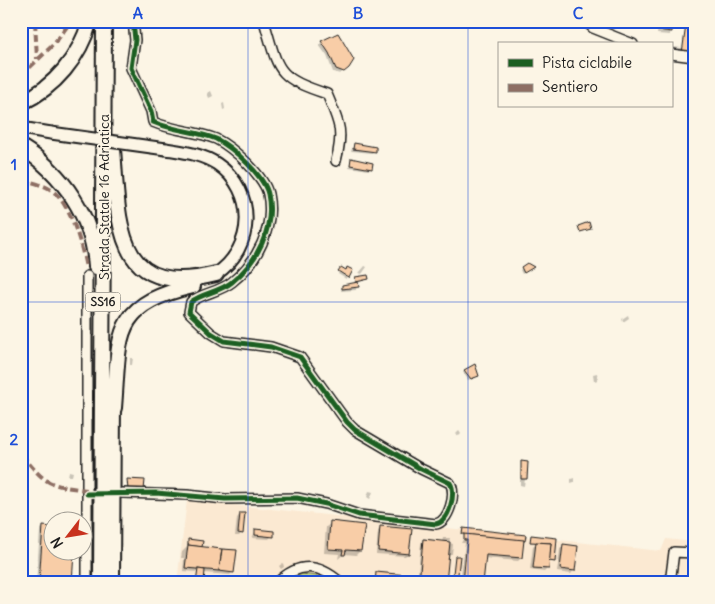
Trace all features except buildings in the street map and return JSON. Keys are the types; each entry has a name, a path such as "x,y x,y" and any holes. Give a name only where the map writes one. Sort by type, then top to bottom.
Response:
{"highway":[{"path":"21,103 46,88 65,70 80,48 90,21"},
{"name":"Strada Statale 16 Adriatica","path":"101,583 104,387 104,21"},
{"name":"Strada Statale 16 Adriatica","path":"112,583 113,21"},
{"name":"SS16","path":"21,147 44,164 61,181 77,204 88,228 96,264 104,387"},
{"name":"SS16","path":"113,149 120,228 125,244 134,258 150,272 169,280 192,280 216,274"},
{"name":"SS16","path":"113,419 119,347 124,328 130,318 150,299 199,285 216,274"}],"main road":[{"path":"21,128 195,154 213,162 231,176 241,192 247,219 244,239 232,260 216,274"}],"street":[{"path":"122,493 187,494 225,499 297,498 326,504 359,515 436,524 446,517 453,492 450,483 421,469 355,430 347,422 300,357 271,346 224,341 211,333 190,312 191,302 217,292 231,283 247,268 258,253 269,215 268,192 253,170 235,151 216,139 168,129 153,122 151,111 131,68 136,40 133,21"},
{"path":"264,21 278,68 285,76 309,88 328,94 342,138 336,161"},
{"path":"585,21 593,28 628,42"},
{"path":"672,54 694,57"},
{"path":"86,276 92,493 87,583"},
{"path":"670,583 674,552 694,554"},
{"path":"278,583 297,570 308,567 320,568 341,583"}],"shaded area":[{"path":"187,500 661,551 666,539 694,542 694,583 177,583"}],"green space":[{"path":"302,574 323,577 334,583 285,583"}],"marked path":[{"path":"35,21 37,59"},
{"path":"21,76 55,43 71,21"},
{"path":"21,179 48,188 63,202 74,224 86,268"},
{"path":"21,454 49,482 63,487 87,490"}],"cycle path":[{"path":"87,494 156,493 225,499 297,498 326,504 359,515 436,524 445,518 453,493 450,483 421,469 355,430 347,422 300,357 271,347 224,341 211,333 189,312 191,302 232,282 249,265 266,232 269,219 268,194 253,169 225,144 208,136 153,122 151,111 131,68 135,40 133,21"}]}
